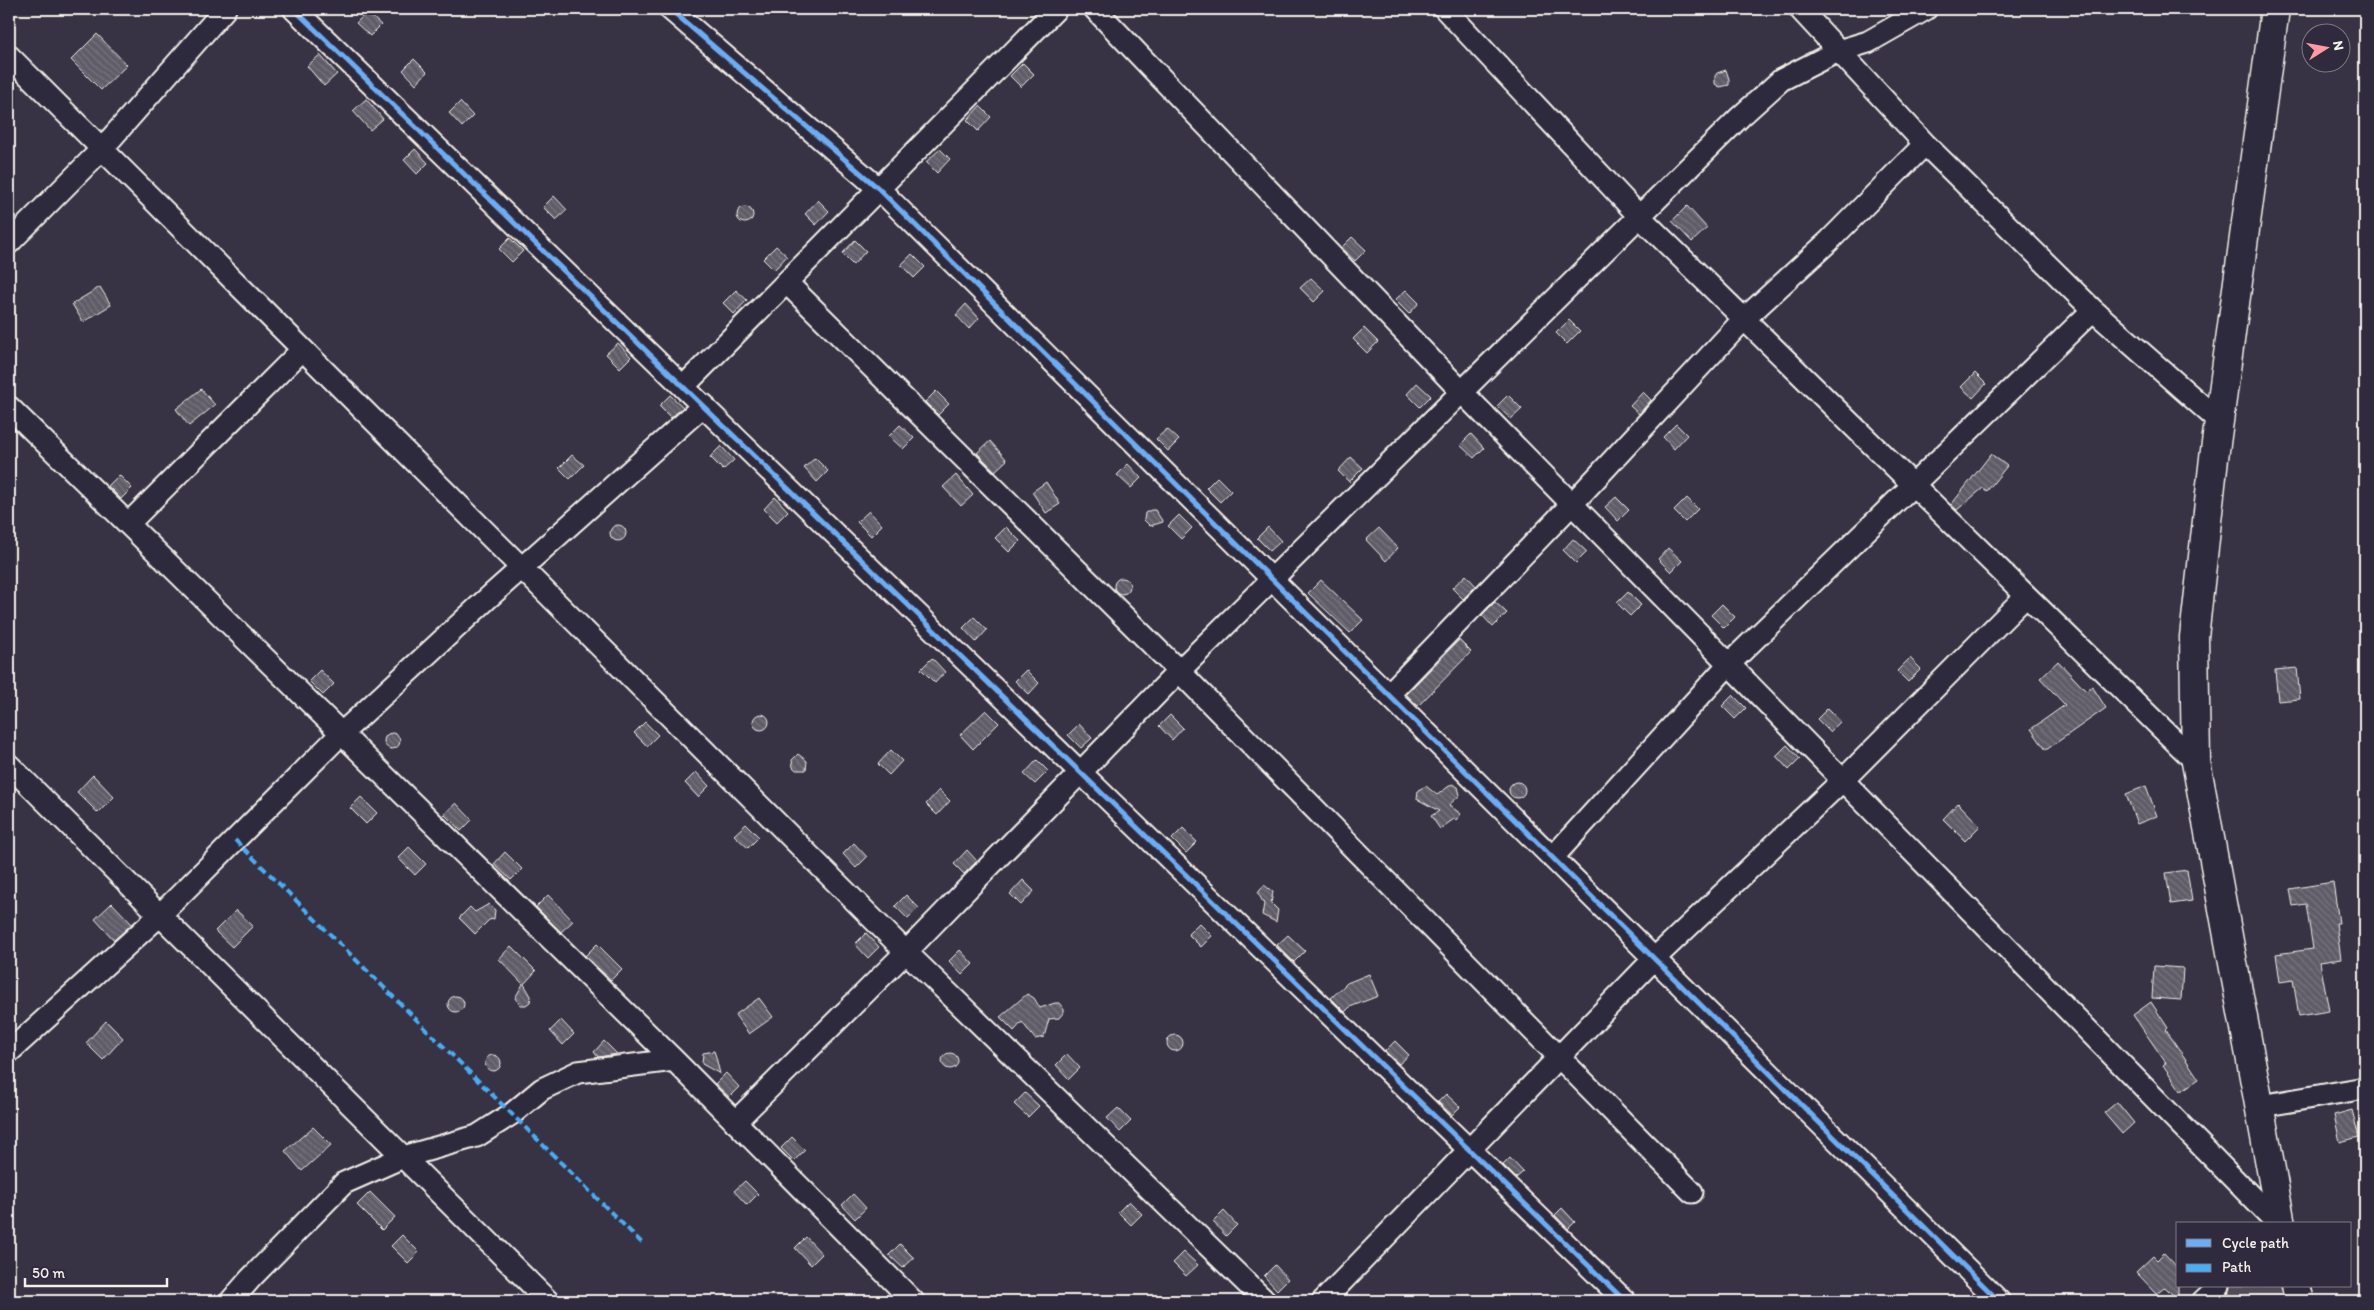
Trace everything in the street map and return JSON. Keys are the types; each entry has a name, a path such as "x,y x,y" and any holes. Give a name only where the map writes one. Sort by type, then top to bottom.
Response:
{"main road":[{"path":"2275,9 2220,421 2194,637 2196,762 2261,1106 2280,1222"},
{"path":"2297,1288 2300,1301"}],"street":[{"path":"9,244 101,150 226,9"},
{"path":"294,9 1625,1301"},
{"path":"670,9 878,188 1999,1301"},
{"path":"684,386 1056,9"},
{"path":"1095,9 1461,391 2278,1222"},
{"path":"1445,9 1639,216 2196,762"},
{"path":"1800,9 1926,144 2093,310 2220,421"},
{"path":"736,1122 1082,773 1179,670 1740,117 1781,80 1838,51 1868,42 1926,9"},
{"path":"9,56 906,952 1265,1301"},
{"path":"1389,694 1572,504 1744,319 1829,241 1926,144"},
{"path":"787,282 1179,670 1692,1192"},
{"path":"1553,858 1730,664 1912,484 2093,310"},
{"path":"128,524 302,350"},
{"path":"9,1052 160,915 342,734 488,598 523,569 704,405"},
{"path":"9,407 674,1060 913,1301"},
{"path":"1323,1301 1468,1149 1654,959 1843,780 2026,596"},
{"path":"9,765 548,1301"},
{"path":"231,1301 344,1183 402,1157 477,1136 513,1113 542,1089 578,1072 674,1060"},
{"path":"2261,1106 2365,1088"},
{"path":"2204,1301 2218,1288"}],"shaded area":[{"path":"2226,1288 2290,1288 2293,1301 2212,1301"}],"building":[{"path":"367,12 381,25 370,36 356,23"},
{"path":"97,34 127,65 101,90 71,60"},
{"path":"320,55 337,74 324,86 307,66"},
{"path":"414,59 427,72 416,84 403,70"},
{"path":"1023,63 1034,74 1021,87 1010,76"},
{"path":"1726,70 1729,85 1720,87 1715,84 1715,76 1717,73"},
{"path":"366,99 383,119 370,130 353,111"},
{"path":"460,102 473,116 462,127 449,113"},
{"path":"980,106 991,117 978,131 967,120"},
{"path":"415,149 428,163 417,174 404,160"},
{"path":"940,149 950,159 937,173 926,162"},
{"path":"554,196 567,210 556,220 543,207"},
{"path":"818,200 829,211 816,225 805,214"},
{"path":"1687,206 1707,228 1692,242 1672,221"},
{"path":"745,207 753,215 745,223 737,215"},
{"path":"1352,237 1366,250 1355,261 1341,248"},
{"path":"510,238 523,251 512,262 499,249"},
{"path":"855,240 866,251 853,265 842,254"},
{"path":"776,246 787,256 774,270 763,259"},
{"path":"912,254 925,267 914,278 901,265"},
{"path":"1311,278 1325,291 1314,302 1300,288"},
{"path":"100,287 111,305 83,322 72,304"},
{"path":"736,290 747,300 734,314 723,303"},
{"path":"1406,290 1419,303 1409,314 1395,300"},
{"path":"966,304 979,318 969,329 956,315"},
{"path":"1569,320 1580,331 1567,344 1556,333"},
{"path":"1364,328 1378,342 1367,353 1353,339"},
{"path":"618,343 631,357 620,368 606,354"},
{"path":"1975,373 1986,384 1973,398 1961,387"},
{"path":"1417,383 1431,396 1420,407 1407,394"},
{"path":"201,389 215,405 189,426 176,409"},
{"path":"936,391 949,404 938,415 925,402"},
{"path":"1643,392 1651,400 1639,414 1630,406"},
{"path":"670,395 683,407 671,418 659,406"},
{"path":"1508,395 1522,409 1511,419 1497,406"},
{"path":"1676,424 1687,435 1674,449 1663,437"},
{"path":"900,425 914,438 903,449 889,436"},
{"path":"1167,429 1179,440 1168,451 1156,439"},
{"path":"1471,434 1484,448 1474,458 1460,445"},
{"path":"990,441 1007,460 995,471 977,453"},
{"path":"721,446 734,460 723,470 710,457"},
{"path":"1991,454 2007,466 1987,491 1983,488 1957,510 1951,505"},
{"path":"572,455 584,465 570,479 559,468"},
{"path":"1351,457 1363,468 1349,482 1338,471"},
{"path":"815,458 828,471 817,482 804,468"},
{"path":"1128,464 1141,478 1131,488 1117,475"},
{"path":"119,475 132,488 121,499 108,486"},
{"path":"956,475 973,495 961,506 943,487"},
{"path":"1217,477 1231,491 1220,502 1206,488"},
{"path":"1046,482 1060,504 1046,513 1032,492"},
{"path":"775,497 788,511 777,522 764,509"},
{"path":"1616,497 1629,510 1618,521 1605,507"},
{"path":"1687,498 1698,509 1685,522 1674,511"},
{"path":"1155,510 1163,522 1150,526 1144,520 1145,513"},
{"path":"869,511 882,525 871,536 857,522"},
{"path":"1179,515 1192,528 1181,539 1168,526"},
{"path":"618,525 626,533 618,541 610,533"},
{"path":"1006,527 1020,541 1009,552 995,538"},
{"path":"1268,527 1281,541 1270,551 1257,538"},
{"path":"1379,528 1398,548 1386,561 1366,540"},
{"path":"1573,539 1587,552 1576,563 1563,550"},
{"path":"1668,548 1682,561 1671,572 1658,559"},
{"path":"1466,575 1476,586 1463,599 1452,588"},
{"path":"1122,578 1130,586 1122,594 1114,586"},
{"path":"1321,580 1363,620 1350,633 1308,593"},
{"path":"1628,592 1641,605 1630,616 1617,603"},
{"path":"1495,602 1507,613 1493,627 1482,615"},
{"path":"1722,604 1735,617 1724,628 1711,615"},
{"path":"974,617 987,630 976,642 963,628"},
{"path":"1459,640 1471,652 1418,706 1406,694"},
{"path":"932,658 945,672 935,683 921,669"},
{"path":"1910,658 1921,669 1908,682 1897,671"},
{"path":"2058,661 2086,691 2092,686 2106,708 2046,750 2031,729 2065,705 2040,678"},
{"path":"2297,668 2300,699 2278,701 2275,670"},
{"path":"320,670 334,684 323,695 309,681"},
{"path":"1026,670 1039,683 1029,694 1015,681"},
{"path":"1733,695 1746,708 1735,719 1722,706"},
{"path":"1828,708 1841,721 1830,732 1817,719"},
{"path":"986,710 999,723 973,749 960,735"},
{"path":"761,714 767,716 769,722 767,728 761,730 755,728 753,722 755,716"},
{"path":"1170,715 1183,728 1172,740 1159,726"},
{"path":"645,722 658,735 647,746 634,733"},
{"path":"1079,724 1092,738 1081,748 1068,735"},
{"path":"392,733 398,735 400,741 398,747 392,749 386,747 384,741 386,735"},
{"path":"1787,745 1800,759 1789,770 1776,756"},
{"path":"891,750 902,761 889,775 878,764"},
{"path":"798,754 807,761 806,770 796,770 793,767 792,760"},
{"path":"1037,760 1048,771 1035,784 1024,774"},
{"path":"696,772 709,786 698,797 685,783"},
{"path":"93,775 114,797 98,813 77,792"},
{"path":"1517,782 1525,790 1517,798 1509,790"},
{"path":"1452,784 1458,787 1460,795 1449,805 1461,814 1456,820 1454,819 1440,829 1431,816 1439,811 1417,799 1418,790 1426,786 1437,795"},
{"path":"2146,786 2157,816 2137,824 2126,794"},
{"path":"939,790 950,801 937,815 926,804"},
{"path":"361,797 377,813 366,824 350,808"},
{"path":"456,803 472,820 461,831 444,814"},
{"path":"1958,803 1980,826 1965,841 1943,819"},
{"path":"746,824 759,837 748,848 734,835"},
{"path":"1183,828 1197,842 1186,853 1172,839"},
{"path":"854,843 867,857 856,868 843,854"},
{"path":"409,847 426,864 415,875 398,858"},
{"path":"967,850 977,861 964,874 954,864"},
{"path":"505,852 522,869 511,880 494,864"},
{"path":"2187,870 2192,901 2171,904 2166,873"},
{"path":"1023,880 1034,891 1021,905 1010,894"},
{"path":"2333,882 2339,923 2336,923 2341,959 2320,962 2329,1011 2299,1016 2293,980 2280,982 2276,954 2313,949 2306,904 2293,906 2290,889"},
{"path":"1264,885 1273,892 1271,903 1278,910 1276,922 1262,915 1264,904 1258,893"},
{"path":"548,895 573,921 561,932 536,907"},
{"path":"906,895 919,908 908,919 895,906"},
{"path":"112,903 132,924 114,940 95,919"},
{"path":"489,904 495,910 494,919 489,920 475,934 459,918 470,907 475,912"},
{"path":"236,910 253,926 232,947 215,931"},
{"path":"1199,923 1212,936 1201,947 1188,934"},
{"path":"866,933 879,947 868,958 855,944"},
{"path":"1288,935 1305,951 1294,962 1277,945"},
{"path":"597,944 622,969 611,980 585,956"},
{"path":"511,946 536,971 524,984 531,996 530,1002 526,1005 520,1005 515,998 523,984 499,959"},
{"path":"960,950 973,964 962,975 949,961"},
{"path":"2154,966 2183,968 2181,1000 2152,998"},
{"path":"1369,974 1378,996 1350,1007 1345,1012 1331,998 1347,983"},
{"path":"1027,994 1034,998 1040,1008 1059,1003 1063,1008 1063,1013 1059,1018 1049,1019 1044,1037 1035,1039 1022,1022 1014,1031 1000,1017"},
{"path":"456,996 464,1004 456,1012 448,1004"},
{"path":"759,998 773,1017 749,1034 735,1015"},
{"path":"2151,1002 2168,1028 2166,1030 2199,1079 2181,1091 2163,1065 2166,1063 2133,1015"},
{"path":"561,1020 574,1034 563,1045 550,1031"},
{"path":"106,1021 123,1038 103,1060 86,1043"},
{"path":"1175,1035 1183,1043 1175,1051 1167,1043"},
{"path":"604,1041 617,1054 598,1057 594,1052"},
{"path":"1395,1041 1409,1055 1399,1064 1385,1051"},
{"path":"714,1051 720,1074 702,1064 703,1053"},
{"path":"950,1053 958,1061 950,1069 942,1061"},
{"path":"1067,1054 1080,1068 1069,1079 1056,1065"},
{"path":"493,1055 501,1063 493,1071 485,1063"},
{"path":"726,1073 739,1087 729,1097 715,1084"},
{"path":"1025,1093 1039,1106 1028,1117 1014,1104"},
{"path":"1446,1094 1460,1107 1452,1115 1438,1102"},
{"path":"2117,1102 2134,1123 2122,1134 2104,1113"},
{"path":"1118,1108 1131,1121 1120,1132 1107,1118"},
{"path":"2352,1110 2359,1137 2340,1142 2334,1115"},
{"path":"313,1127 331,1145 302,1171 285,1151"},
{"path":"792,1137 805,1150 794,1161 781,1148"},
{"path":"1510,1158 1523,1172 1516,1178 1503,1165"},
{"path":"745,1181 758,1194 747,1205 734,1191"},
{"path":"370,1192 395,1217 382,1230 357,1205"},
{"path":"853,1194 866,1208 855,1219 842,1205"},
{"path":"1129,1201 1142,1214 1131,1225 1118,1212"},
{"path":"1562,1208 1575,1222 1568,1229 1555,1215"},
{"path":"1224,1211 1237,1225 1226,1236 1213,1222"},
{"path":"402,1235 419,1252 408,1263 391,1246"},
{"path":"806,1237 822,1254 811,1265 795,1248"},
{"path":"900,1244 914,1258 903,1268 889,1255"},
{"path":"1184,1252 1198,1265 1186,1276 1173,1263"},
{"path":"2164,1253 2176,1266 2178,1300 2165,1287 2157,1294 2136,1272 2153,1256 2157,1260"},
{"path":"1275,1265 1288,1279 1277,1290 1264,1276"}],"marked path":[{"path":"235,840 643,1244"}],"cycle path":[{"path":"294,9 1625,1301"},
{"path":"670,9 878,188 1999,1301"}]}
